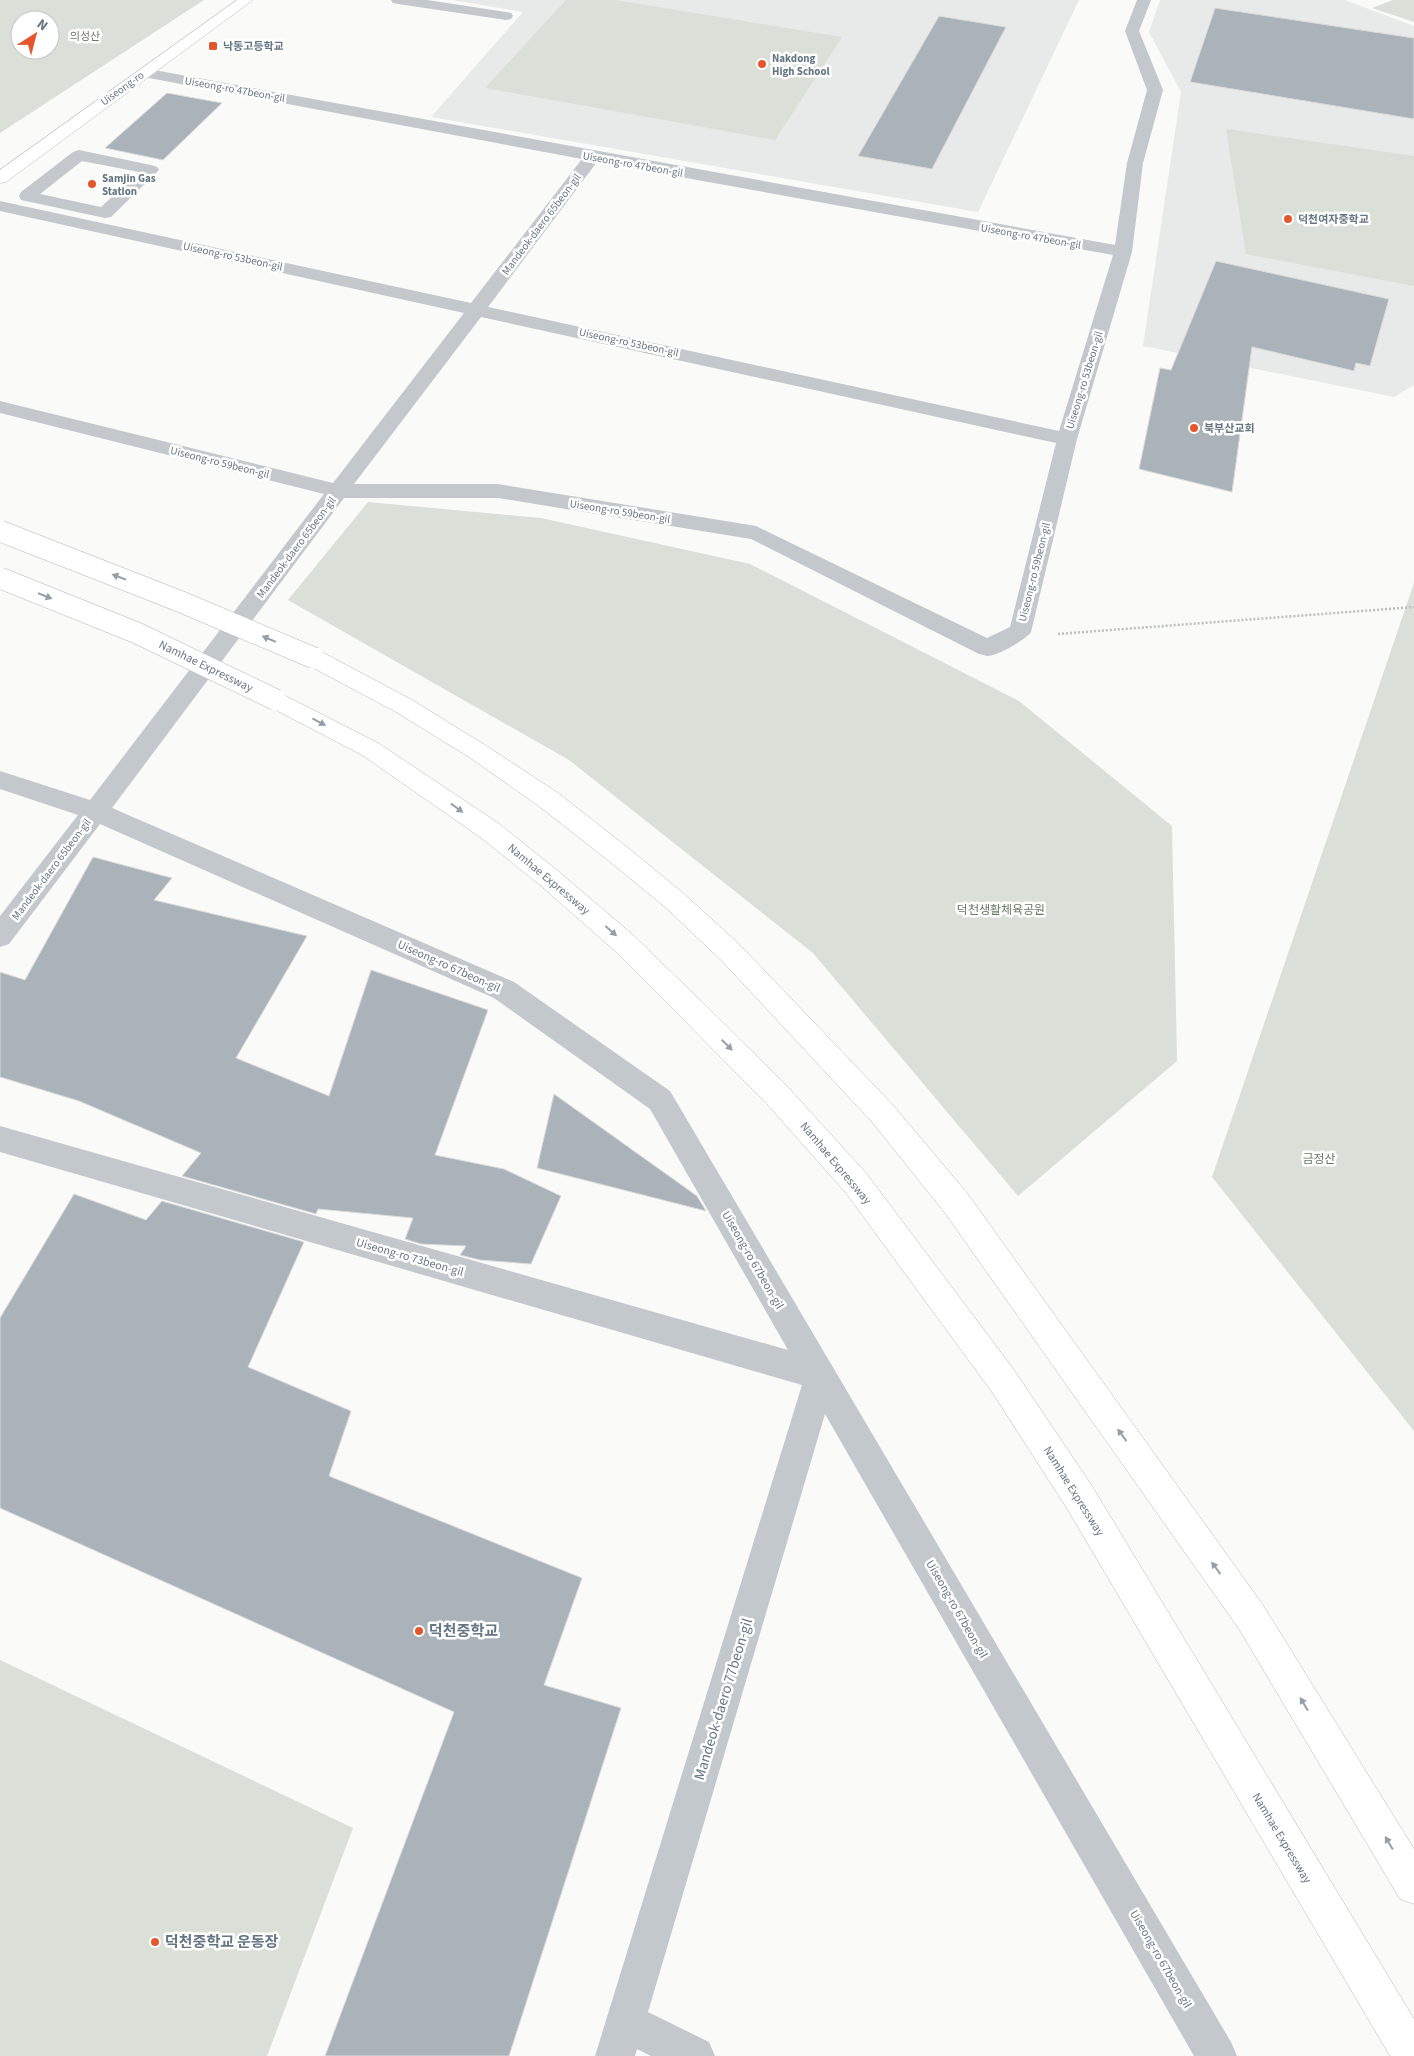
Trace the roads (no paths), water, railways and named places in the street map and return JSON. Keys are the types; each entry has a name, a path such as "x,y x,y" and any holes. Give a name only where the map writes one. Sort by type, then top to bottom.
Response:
{"main road":[{"name":"Uiseong-ro","path":"0,178 246,0"},
{"path":"0,531 179,601 314,658 404,706 477,751 549,800 674,900 731,953 882,1113 956,1203 1251,1616 1414,1884"},
{"name":"Namhae Expressway","path":"0,578 137,633 276,700 370,749 428,787 489,830 549,878 624,943 777,1095 856,1183 1003,1381 1080,1498 1413,2056"}],"street":[{"path":"398,0 506,16"},
{"name":"Uiseong-ro 53beon-gil","path":"0,206 1066,439 1123,252 1135,163 1155,90 1132,31 1144,0"},
{"name":"Uiseong-ro 47beon-gil","path":"143,73 393,118 592,157 1123,252"},
{"path":"79,155 151,170 105,213 27,196 79,155"},
{"name":"Mandeok-daero 65beon-gil","path":"0,936 592,157"},
{"name":"Uiseong-ro 59beon-gil","path":"0,407 338,491 498,491 756,533 987,648 1020,632 1066,439"},
{"name":"Uiseong-ro 67beon-gil","path":"0,780 95,811 504,990 660,1100 1217,2056"},
{"name":"Uiseong-ro 73beon-gil","path":"0,1139 820,1375"},
{"name":"Mandeok-daero 77beon-gil","path":"694,2056 620,2039 820,1375"}],"place":[{"name":"낙동고등학교","path":"213,46"},
{"name":"Nakdong High School","path":"762,64"},
{"name":"Samjin Gas Station","path":"92,184"},
{"name":"덕천여자중학교","path":"1288,219"},
{"name":"북부산교회","path":"1194,428"},
{"name":"덕천중학교","path":"419,1631"},
{"name":"덕천중학교 운동장","path":"155,1942"}],"park label":[{"name":"의성산","path":"85,36"},
{"name":"덕천생활체육공원","path":"1001,910"},
{"name":"금정산","path":"1319,1159"}]}
